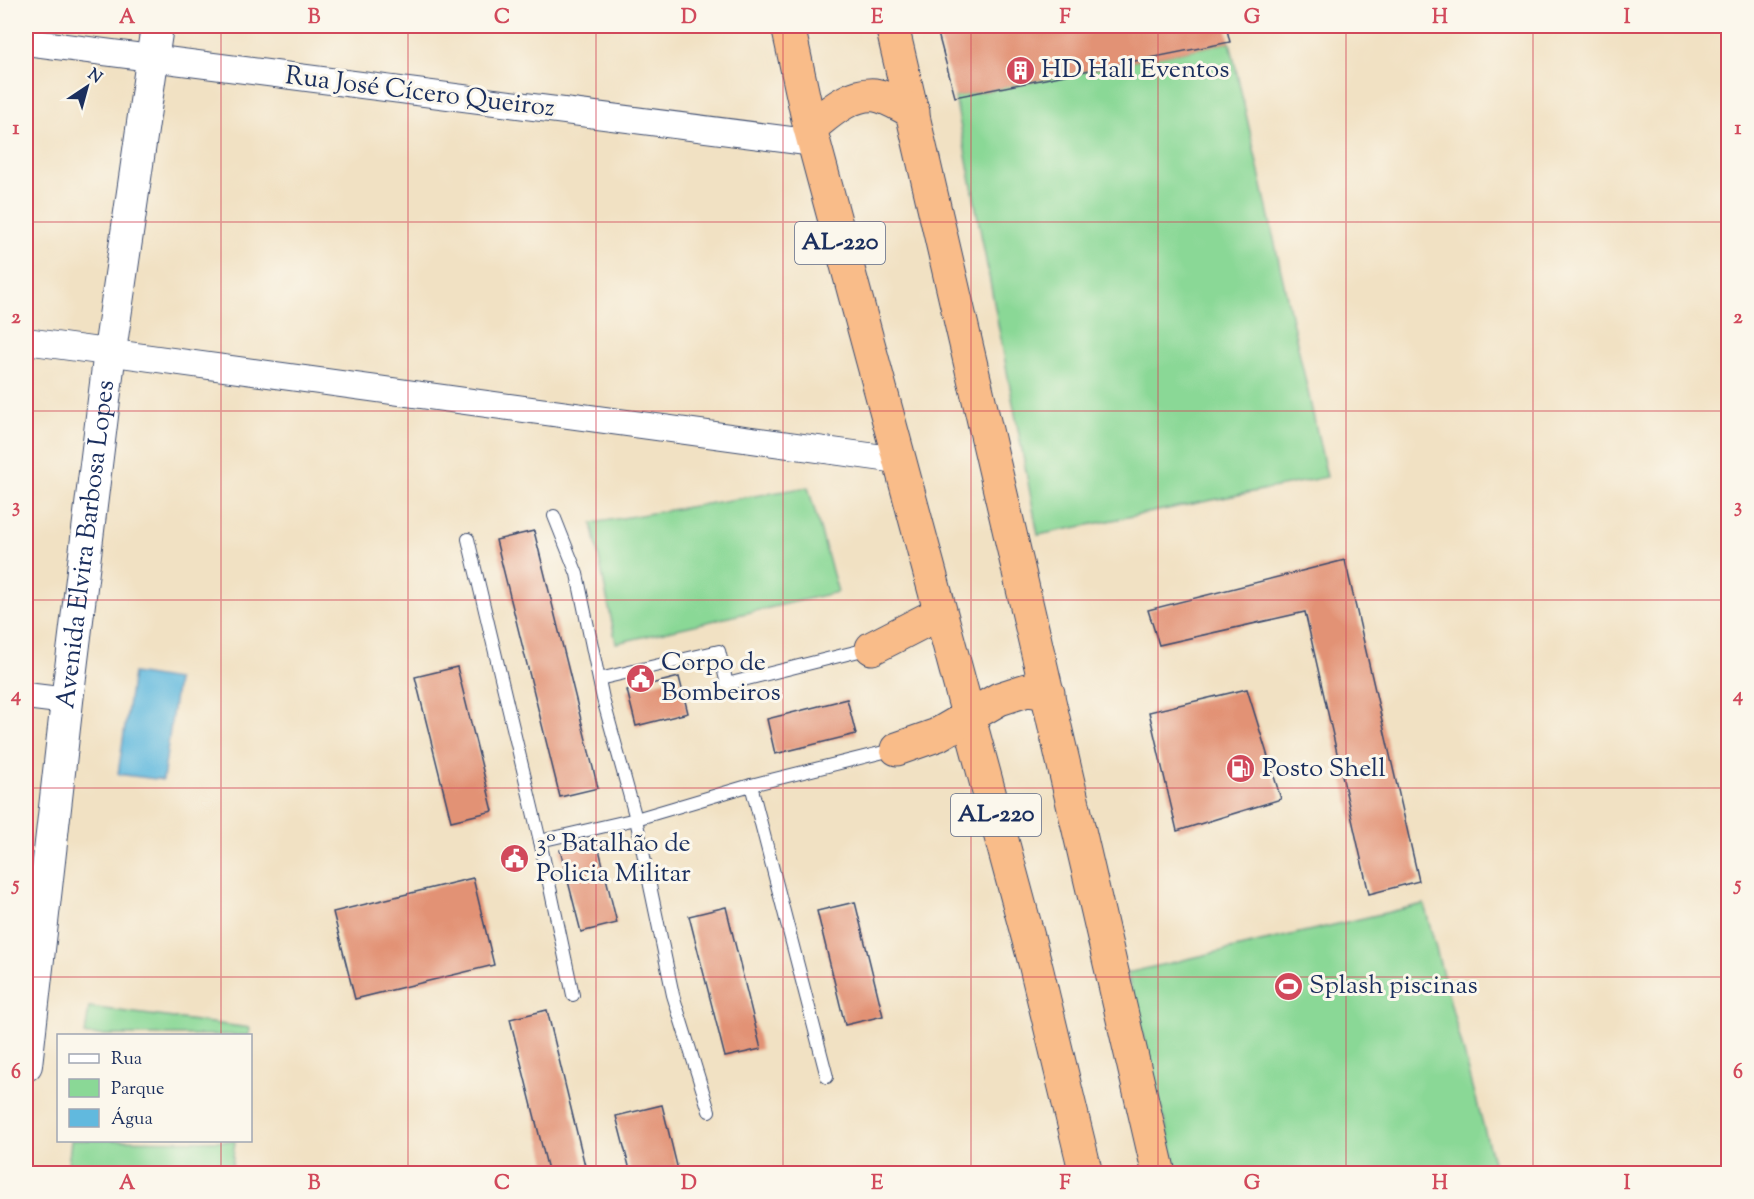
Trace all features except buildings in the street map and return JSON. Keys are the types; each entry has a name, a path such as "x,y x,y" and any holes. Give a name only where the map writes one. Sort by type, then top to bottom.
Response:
{"highway":[{"name":"AL-220","path":"788,26 812,136 898,460 970,716 1035,963 1086,1173"},
{"name":"AL-220","path":"892,26 1159,1173"},
{"path":"812,136 849,99 874,95 893,101 913,112"},
{"path":"873,648 940,613"},
{"path":"897,749 937,735 999,699 1027,690 1048,693"}],"street":[{"name":"Avenida Elvira Barbosa Lopes","path":"27,1048 110,351 157,26"},
{"name":"Rua José Cícero Queiroz","path":"26,42 812,136"},
{"path":"26,341 898,460"},
{"path":"26,696 67,701"}],"lane":[{"path":"554,516 577,574 603,699 636,819 673,995 709,1111"},
{"path":"468,539 540,841 573,995"},
{"path":"599,679 719,651 727,684 873,648"},
{"path":"540,841 636,819 751,785 897,749"},
{"path":"751,785 827,1077"}],"green space":[{"path":"1230,42 1327,477 1038,535 955,97"},
{"path":"808,487 838,592 616,643 592,523"},
{"path":"1424,904 1496,1173 1178,1173 1127,973"},
{"path":"89,1007 250,1028 249,1034 85,1034"},
{"path":"71,1142 235,1142 231,1173 67,1173"}],"water":[{"path":"133,673 177,680 163,780 118,774"}],"place":[{"name":"HD Hall Eventos","path":"1020,70"},
{"name":"Corpo de Bombeiros","path":"640,678"},
{"name":"Posto Shell","path":"1241,769"},
{"name":"3º Batalhão de Policia Militar","path":"515,859"},
{"name":"Splash piscinas","path":"1288,986"}]}
